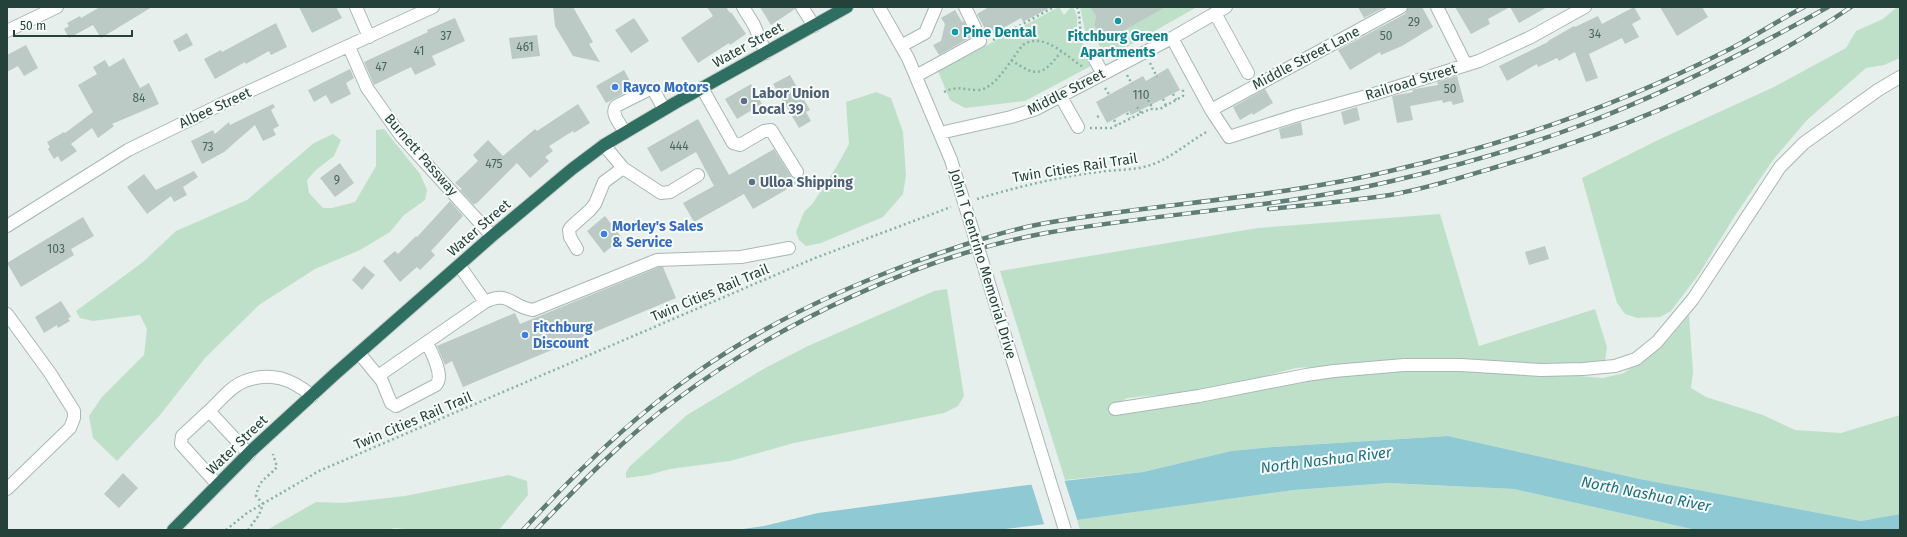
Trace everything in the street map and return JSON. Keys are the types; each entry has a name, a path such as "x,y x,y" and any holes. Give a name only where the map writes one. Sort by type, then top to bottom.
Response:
{"highway":[{"name":"Water Street","path":"173,530 249,454 359,353 492,236 572,169 604,145 664,109 848,7"}],"street":[{"path":"7,31 57,7"},
{"path":"356,7 369,37"},
{"name":"Albee Street","path":"7,226 128,150 228,101 349,47 433,7"},
{"path":"742,7 754,25 766,53"},
{"path":"802,7 814,26"},
{"name":"John T Centrino Memorial Drive","path":"879,7 916,76 951,160 1065,530"},
{"path":"901,46 925,33 936,7"},
{"path":"916,76 980,41 965,7"},
{"name":"Middle Street Lane","path":"1211,110 1401,7"},
{"path":"1437,7 1466,65"},
{"name":"Railroad Street","path":"1220,124 1229,137 1466,65 1501,52 1585,7"},
{"path":"1220,10 1248,73"},
{"name":"Middle Street","path":"940,133 1024,114 1172,38 1220,10"},
{"path":"1172,38 1220,124"},
{"name":"Burnett Passway","path":"349,47 367,88 401,136 492,236"},
{"path":"1093,56 1103,74"},
{"path":"1115,409 1199,396 1334,371 1404,365 1461,365 1541,370 1583,369 1615,366 1636,358 1657,342 1693,299 1780,167 1804,143 1878,90 1900,77"},
{"path":"702,88 733,143 740,145 764,131 771,130 797,172"},
{"path":"625,132 614,114 614,109 616,106 650,89 654,90 664,109"},
{"path":"1061,96 1078,127"},
{"path":"604,145 623,168 664,193 670,192 698,175"},
{"path":"577,249 568,230 595,204 604,182 623,168"},
{"path":"378,376 485,302 494,298 502,297 533,310 657,260 741,257 789,248"},
{"path":"459,265 485,302"},
{"path":"7,489 70,428 73,422 74,411 50,373 8,317"},
{"path":"359,353 378,376 393,406 396,406 439,382 439,374 427,342"},
{"path":"218,485 181,444 182,436 244,381 259,377 275,377 289,380 312,396"},
{"path":"209,411 249,454"}],"path":[{"path":"992,40 1054,7"},
{"path":"1077,7 1080,17 1080,29 1086,41 1094,43"},
{"path":"1121,32 1128,47"},
{"path":"944,92 953,88 977,90 985,89 993,84 1023,45 1036,40 1044,42 1061,52 1087,70"},
{"path":"1011,60 1030,72 1037,72 1048,68 1061,52"},
{"path":"1150,63 1157,77"},
{"path":"1127,75 1132,84"},
{"path":"1105,87 1110,96"},
{"path":"1078,127 1105,129 1117,125 1150,109 1160,109 1183,96 1182,88"},
{"path":"1173,94 1176,100"},
{"path":"1163,99 1166,106"},
{"path":"1148,100 1153,109"},
{"path":"1137,107 1141,113"},
{"path":"1127,113 1130,118"},
{"path":"1097,117 1101,115"},
{"path":"1114,120 1117,125"},
{"name":"Twin Cities Rail Trail","path":"973,200 1016,187 1098,172 1135,169 1146,166 1170,156 1191,140 1220,124"},
{"name":"Twin Cities Rail Trail","path":"226,530 247,513 319,471 815,258 937,211 959,205"},
{"path":"248,530 259,515 263,504 256,496 258,487 262,479 277,467 273,454"}],"green space":[{"path":"1059,7 1064,15 1071,7 1073,7 1077,16 1077,31 1084,46 1082,48 1091,66 1025,101 965,108 950,100 938,71"},
{"path":"1080,7 1090,7 1096,16 1094,25 1103,42 1120,33 1126,46 1105,57 1096,39 1088,35 1085,31"},
{"path":"1166,7 1197,7 1130,45 1122,31"},
{"path":"1897,7 1900,7 1900,58 1884,65 1866,68 1807,120 1773,160 1736,214 1699,274 1671,311 1660,317 1638,318 1625,314 1617,303 1582,178 1658,140 1774,87 1846,48 1856,31 1883,19"},
{"path":"876,92 891,98 903,132 906,175 903,194 883,217 821,243 806,246 799,240 796,232 804,212 813,203 837,166 849,144 846,102"},
{"path":"384,129 420,174 427,190 425,200 404,215 390,232 360,250 315,269 259,305 205,358 160,415 117,461 93,438 89,416 102,397 144,355 147,329 140,315 93,321 80,318 76,311 143,262 176,231 247,200 314,143 333,134 341,140 334,156 317,169 307,180 309,193 323,208 332,208 355,202 376,166 376,130"},
{"path":"1440,214 1479,346 1595,309 1607,347 1605,361 1595,365 1523,364 1430,359 1296,368 1211,390 1127,398 1110,409 1110,413 1113,415 1321,378 1381,372 1505,370 1603,378 1624,373 1668,340 1689,315 1693,372 1691,388 1706,397 1763,415 1795,430 1841,433 1900,415 1900,514 1861,521 1640,479 1448,436 1231,451 1143,472 1065,480 1000,271 1258,228"},
{"path":"947,289 964,396 958,406 944,413 794,443 730,461 670,469 649,475 626,478 626,472 630,466 687,415 767,367 808,346 934,291"},
{"path":"509,475 527,481 528,495 499,530 419,530 394,528 387,530 267,530 316,502 343,503 405,496"},
{"path":"1389,483 1514,489 1696,530 1080,530 1077,520 1294,490"}],"water":[{"name":"North Nashua River","path":"1448,436 1640,479 1861,521 1900,514 1900,530 1696,530 1514,489 1389,483 1294,490 997,530 736,530 764,526 818,513 1028,485 1143,472 1231,451"}],"pier":[{"path":"1064,479 1078,522 1045,527 1031,483"}],"building":[{"path":"100,7 152,7 101,38 93,25 69,38 64,29 69,26 67,23 80,16 81,18"},
{"path":"299,7 336,7 342,18 312,33"},
{"path":"553,7 573,7 593,42 589,44 600,62 573,56 555,26"},
{"path":"707,7 726,7 746,34 698,63 681,38 713,16"},
{"path":"760,7 795,7 795,9 771,25"},
{"path":"989,7 1051,7 1023,22 1021,18 989,36 977,14"},
{"name":"Fitchburg Green Apartments","path":"1090,7 1166,7 1103,42 1094,25 1096,16"},
{"path":"1358,7 1385,7 1364,18"},
{"path":"1408,7 1422,7 1433,27 1402,46 1381,55 1380,52 1350,70 1338,50 1405,14"},
{"path":"1455,7 1510,7 1488,19 1490,24 1471,34"},
{"path":"1510,7 1547,7 1519,23"},
{"path":"1634,7 1641,19 1632,24 1639,37 1625,44 1622,38 1589,54 1598,78 1586,82 1575,52 1559,61 1557,58 1538,67 1537,64 1507,81 1499,66 1548,42 1574,26 1575,27 1598,16 1602,24"},
{"path":"1660,7 1702,7 1708,17 1677,36"},
{"name":"Pine Dental","path":"955,10 962,22 964,21 971,37 939,55 933,45 941,41 945,24 941,18"},
{"path":"455,18 465,41 432,56 436,65 415,75 411,67 374,85 364,62 428,32 427,30"},
{"path":"634,18 649,41 631,53 615,30"},
{"path":"276,23 287,47 271,55 269,51 246,64 245,62 215,79 204,59 221,50 222,52"},
{"path":"187,33 193,45 179,52 173,41"},
{"path":"537,35 540,56 512,59 509,38"},
{"path":"26,45 38,68 24,76 18,66 7,72 7,55"},
{"path":"124,58 140,88 149,83 159,104 112,124 114,126 98,138 92,128 71,144 77,151 61,162 58,156 54,159 48,149 50,147 47,142 64,132 65,133 93,112 78,85 97,74 93,67 105,60 109,67"},
{"path":"1168,68 1180,90 1131,115 1129,111 1107,123 1096,102 1143,76 1146,81"},
{"path":"350,69 354,78 346,83 351,94 331,104 326,95 314,102 308,90"},
{"name":"Rayco Motors","path":"624,70 634,88 606,103 596,86"},
{"path":"790,75 810,110 806,112 811,121 799,128 773,84"},
{"path":"1457,76 1464,102 1453,105 1451,101 1443,103 1442,100 1410,106 1413,120 1397,123 1392,96 1413,92 1412,90 1420,88 1438,85 1437,82"},
{"name":"Labor Union Local 39","path":"751,84 762,104 737,119 725,99"},
{"path":"1265,89 1273,103 1253,115 1252,113 1240,120 1233,107"},
{"path":"273,104 275,107 271,110 279,126 273,129 276,135 263,141 255,125 224,152 202,164 191,141 213,130 215,134 229,122 230,125"},
{"path":"578,104 590,123 574,133 573,131 549,146 553,151 545,157 549,161 530,178 517,163 474,205 460,190 462,189 455,183 478,161 473,155 488,140 503,156 535,129 537,131"},
{"path":"1357,107 1360,120 1344,125 1341,112"},
{"path":"698,119 729,175 774,149 796,184 753,209 744,194 694,222 683,203 714,186 696,152 661,172 647,148"},
{"path":"1301,122 1303,135 1281,139 1279,129"},
{"path":"340,163 354,183 335,197 320,178"},
{"path":"194,171 198,177 183,187 187,195 174,202 171,196 147,214 127,187 144,174 156,190"},
{"path":"450,201 463,216 431,251 435,255 420,270 417,267 400,282 383,261 395,251 398,254 416,236 417,237"},
{"name":"Morley's Sales & Service","path":"605,216 622,238 604,253 587,231"},
{"path":"83,217 94,236 71,249 74,255 21,287 7,263"},
{"path":"1545,246 1549,259 1529,265 1525,252"},
{"path":"364,266 375,275 362,290 352,280"},
{"name":"Fitchburg Discount","path":"659,267 663,267 676,298 463,387 452,361 445,365 437,346 515,313 520,324"},
{"path":"61,301 71,317 68,318 70,321 58,328 57,325 44,333 35,317"},
{"path":"123,473 138,488 119,508 104,494"}],"railway":[{"path":"523,530 602,449 623,430 690,377 716,359 771,326 829,297 887,272 965,244 1030,226 1132,210 1305,188 1390,171 1478,148 1521,135 1606,105 1648,87 1730,49 1804,7"},
{"path":"536,530 586,478 639,429 677,399 717,371 760,344 805,319 852,296 901,276 950,258 998,244 1046,233 1133,220 1306,198 1392,181 1489,156 1584,124 1677,85 1738,55 1828,7"},
{"path":"1269,209 1330,203 1416,190 1540,154 1587,138 1633,121 1723,81 1809,34 1851,7"}],"place":[{"name":"Fitchburg Green Apartments","path":"1118,21"},
{"name":"Pine Dental","path":"955,32"},
{"name":"Rayco Motors","path":"615,87"},
{"name":"Labor Union Local 39","path":"744,101"},
{"name":"Ulloa Shipping","path":"752,182"},
{"name":"Morley's Sales & Service","path":"604,234"},
{"name":"Fitchburg Discount","path":"525,335"}]}
